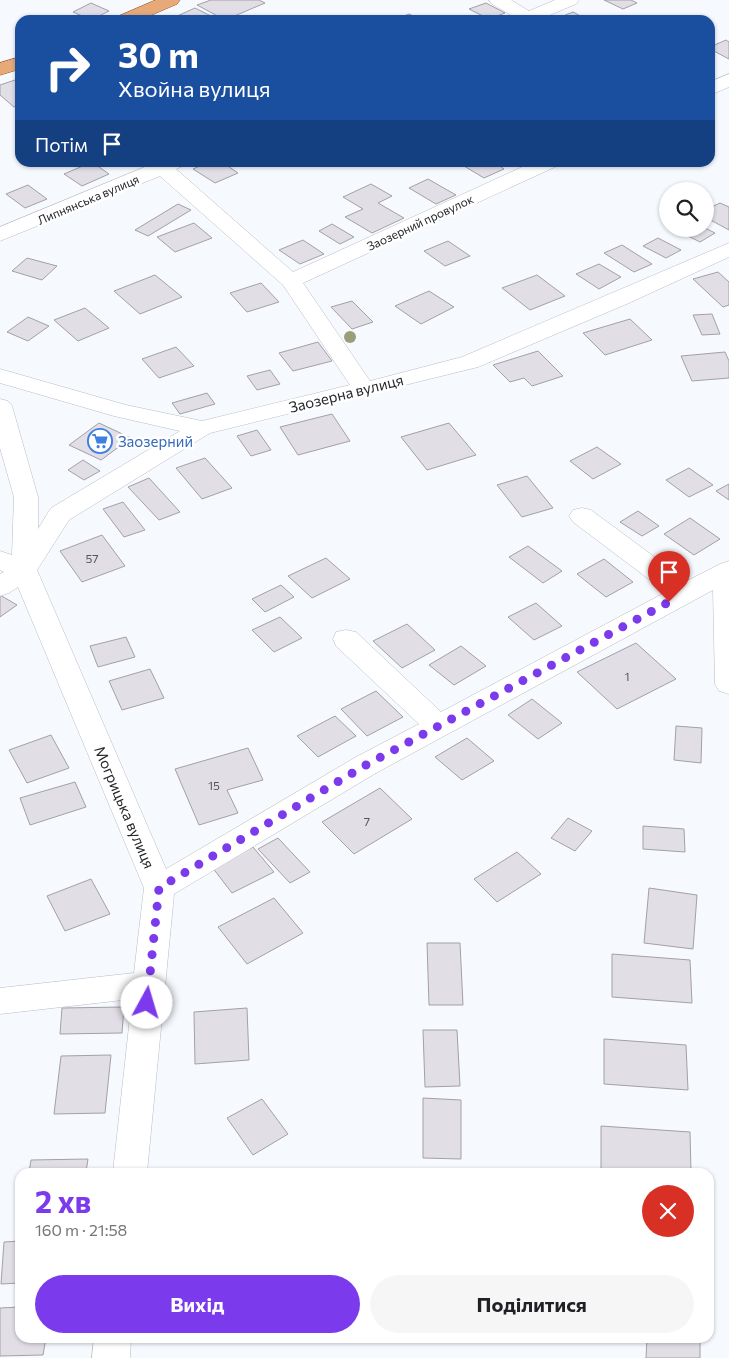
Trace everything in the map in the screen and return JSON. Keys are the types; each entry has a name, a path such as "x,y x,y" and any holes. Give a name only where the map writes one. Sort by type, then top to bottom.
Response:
{"main road":[{"path":"136,15 171,0"},
{"path":"0,69 15,64"}],"street":[{"path":"498,0 520,15"},
{"path":"535,15 570,0"},
{"path":"715,87 729,80"},
{"name":"Липнянська вулиця","path":"0,236 164,167"},
{"path":"171,167 291,281 364,389"},
{"name":"Заозерний провулок","path":"291,281 539,167"},
{"name":"Заозерна вулиця","path":"0,587 12,565 60,514 202,428 470,362 621,298 729,248"},
{"path":"0,376 122,411 202,428"},
{"path":"0,406 26,497 12,565"},
{"path":"582,516 685,593"},
{"name":"Могрицька вулиця","path":"12,565 159,888 130,1168"},
{"path":"159,888 366,765 727,571 729,684"},
{"path":"346,639 438,726"},
{"path":"0,1001 149,984"},
{"path":"111,1358 112,1343"}],"building":[{"path":"211,0 259,0 265,3 237,15 216,15 197,5"},
{"path":"604,0 631,0 637,3 623,9"},
{"path":"91,3 109,11 101,15 80,15 73,12"},
{"path":"486,3 505,13 500,15 481,15 469,9"},
{"path":"195,8 209,15 179,15"},
{"path":"573,12 579,15 566,15"},
{"path":"726,40 729,42 729,59 715,52 715,45"},
{"path":"15,80 15,107 0,95 0,85"},
{"path":"80,167 99,167 109,174 82,186 64,174"},
{"path":"198,167 229,167 238,173 215,183 193,169"},
{"path":"466,167 501,167 504,169 484,178"},
{"path":"428,179 456,195 436,204 409,188"},
{"path":"371,184 392,196 378,203 404,218 372,233 345,217 363,209 343,197"},
{"path":"28,185 47,199 25,208 6,194"},
{"path":"720,203 729,207 729,230 714,222 714,206"},
{"path":"178,204 191,210 148,236 135,230"},
{"path":"194,223 212,238 175,252 157,237"},
{"path":"332,224 354,237 340,244 319,231"},
{"path":"690,237 708,237 700,242"},
{"path":"658,238 681,250 666,258 643,246"},
{"path":"303,240 324,254 300,264 279,250"},
{"path":"448,241 470,256 445,266 424,251"},
{"path":"622,245 652,264 634,272 604,253"},
{"path":"27,258 57,266 42,280 12,271"},
{"path":"599,264 621,277 599,289 576,274"},
{"path":"718,272 729,282 729,305 723,307 693,279"},
{"path":"155,275 182,297 140,314 114,291"},
{"path":"537,275 565,296 530,310 502,288"},
{"path":"261,283 279,302 247,312 230,293"},
{"path":"429,291 454,307 421,324 395,306"},
{"path":"352,301 373,322 352,329 331,307"},
{"path":"85,308 109,328 78,341 54,320"},
{"path":"712,314 720,334 702,335 693,315"},
{"path":"28,317 49,326 28,341 7,332"},
{"path":"630,319 652,340 605,355 583,333"},
{"path":"318,342 332,361 293,371 279,353"},
{"path":"176,347 194,366 159,378 142,359"},
{"path":"538,351 563,376 532,386 524,378 510,382 493,365"},
{"path":"725,352 729,361 729,378 692,381 681,356"},
{"path":"270,370 280,384 257,390 247,376"},
{"path":"207,393 215,404 180,414 172,403"},
{"path":"332,414 350,441 298,455 280,427"},
{"name":"Заозерний","path":"99,423 131,438 101,460 69,445"},
{"path":"449,423 476,455 427,470 401,437"},
{"path":"257,430 271,450 251,456 237,436"},
{"path":"597,447 621,464 593,479 570,461"},
{"path":"205,458 232,488 202,499 176,468"},
{"path":"83,460 100,471 84,480 68,470"},
{"path":"689,468 713,485 689,497 666,480"},
{"path":"527,476 553,508 522,517 497,485"},
{"path":"149,478 180,512 159,520 128,487"},
{"path":"729,484 729,500 716,491"},
{"path":"123,502 145,530 124,537 103,509"},
{"path":"638,511 659,526 642,536 620,522"},
{"path":"690,518 720,539 694,555 664,534"},
{"path":"102,535 125,566 82,582 60,551"},
{"path":"528,546 562,571 543,583 509,557"},
{"path":"326,558 350,579 312,598 288,576"},
{"path":"604,559 633,582 606,597 577,574"},
{"path":"281,585 294,597 265,612 252,599"},
{"path":"0,595 17,605 0,617"},
{"path":"536,603 562,626 534,640 508,617"},
{"path":"280,617 302,638 274,652 252,630"},
{"path":"407,624 435,650 402,668 373,641"},
{"path":"126,637 135,657 98,667 90,646"},
{"path":"636,643 676,679 617,709 577,672"},
{"path":"461,646 486,666 454,685 429,665"},
{"path":"150,669 164,698 122,710 109,681"},
{"path":"376,691 403,717 367,736 341,709"},
{"path":"532,699 562,723 538,739 508,715"},
{"path":"335,716 356,736 318,757 297,736"},
{"path":"676,726 702,728 701,763 674,760"},
{"path":"51,735 69,768 27,783 9,750"},
{"path":"467,738 494,761 462,780 435,757"},
{"path":"248,748 263,780 227,790 238,813 199,825 175,769"},
{"path":"75,782 86,807 30,825 20,798"},
{"path":"380,788 412,819 354,854 322,822"},
{"path":"568,818 592,831 575,851 551,838"},
{"path":"643,826 684,829 685,852 643,849"},
{"path":"278,838 310,872 290,883 258,849"},
{"path":"253,847 274,872 232,893 212,867"},
{"path":"517,852 541,874 497,902 474,879"},
{"path":"91,879 110,914 65,931 47,896"},
{"path":"649,888 697,895 693,949 644,943"},
{"path":"274,898 303,933 247,964 218,927"},
{"path":"427,943 460,943 463,1005 429,1005"},
{"path":"612,954 690,960 692,1003 612,997"},
{"path":"124,1007 122,1033 60,1034 62,1008"},
{"path":"247,1008 249,1060 195,1064 194,1012"},
{"path":"423,1030 457,1030 460,1086 425,1087"},
{"path":"604,1039 686,1045 688,1090 604,1084"},
{"path":"111,1055 105,1113 54,1114 61,1056"},
{"path":"423,1098 461,1100 461,1159 423,1158"},
{"path":"262,1099 288,1134 253,1155 227,1118"},
{"path":"601,1126 690,1132 691,1168 601,1168"},
{"path":"88,1159 87,1168 30,1168 31,1160"},
{"path":"15,1241 15,1283 1,1284 4,1242"},
{"path":"15,1307 15,1343 45,1343 43,1355 0,1356 0,1308"},
{"path":"647,1343 700,1343 700,1358 646,1358"}],"place":[{"name":"Заозерний","path":"100,441"}],"route":[{"path":"147,1003 159,888 366,765 669,602"}]}
